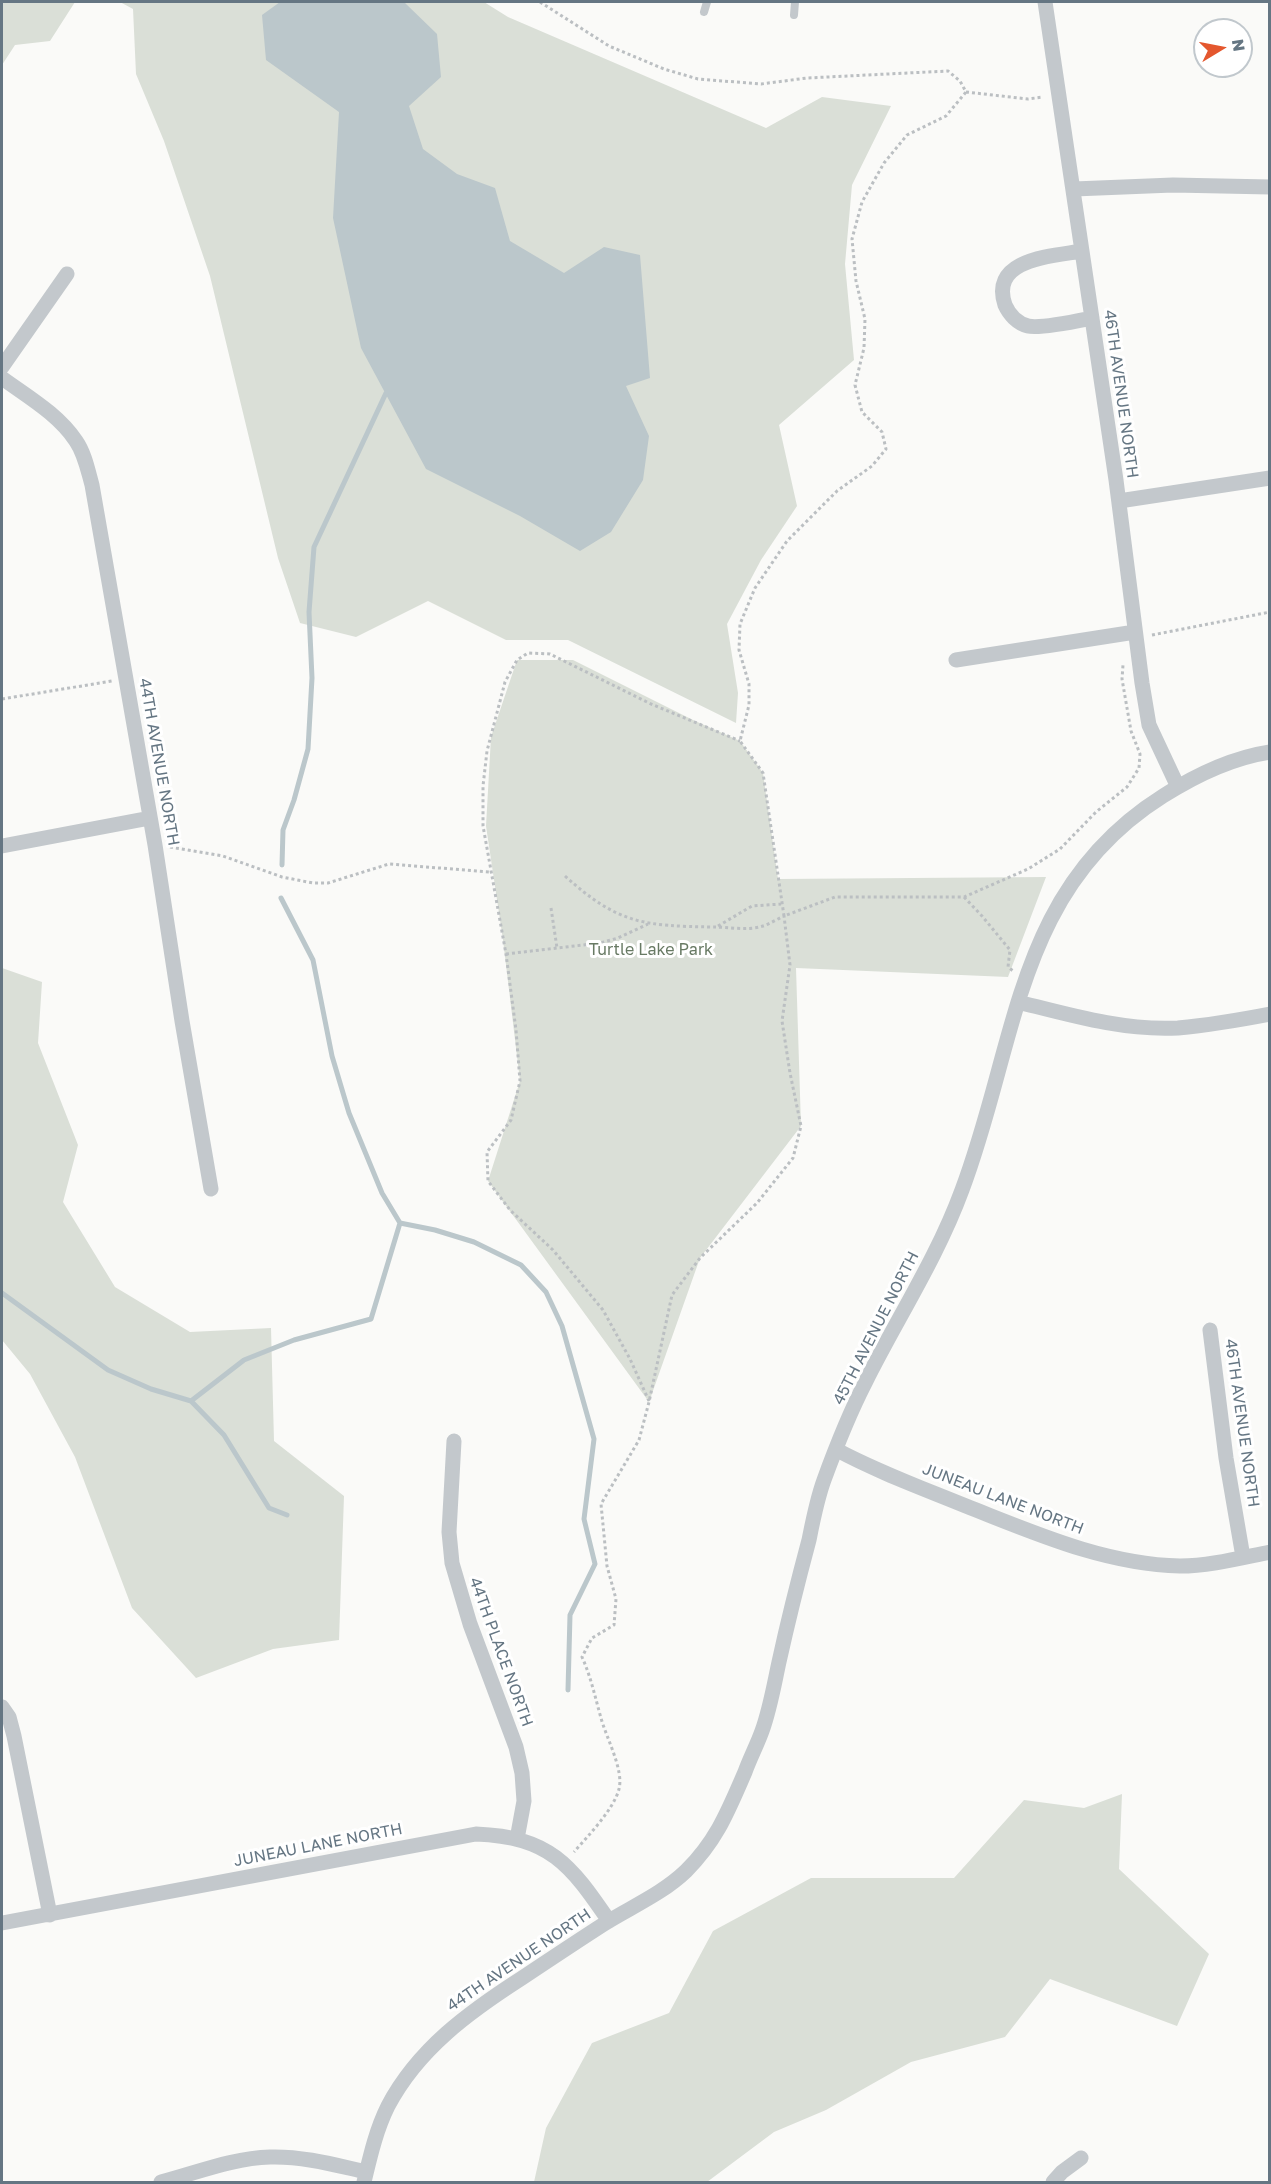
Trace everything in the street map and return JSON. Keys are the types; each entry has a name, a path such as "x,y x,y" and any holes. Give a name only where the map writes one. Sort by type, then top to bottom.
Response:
{"street":[{"name":"46TH AVENUE NORTH","path":"1045,2 1119,501 1149,725 1178,787"},
{"path":"1074,189 1173,185 1269,187"},
{"path":"1082,251 1020,264 1009,273 1004,285 1003,298 1007,311 1017,321 1029,327 1092,318"},
{"path":"2,367 67,274"},
{"name":"44TH AVENUE NORTH","path":"2,378 63,424 77,442 92,485 155,845 211,1189"},
{"path":"1119,501 1269,478"},
{"path":"956,660 1136,639"},
{"name":"45TH AVENUE NORTH","path":"609,1921 656,1894 683,1873 707,1847 725,1820 764,1727 823,1482 864,1383 942,1239 962,1190 979,1140 1018,1002 1043,932 1058,904 1081,868 1110,836 1143,809 1213,768 1269,752"},
{"path":"2,846 150,818"},
{"path":"1018,1002 1124,1026 1176,1028 1269,1014"},
{"name":"46TH AVENUE NORTH","path":"1210,1330 1226,1458 1243,1557"},
{"name":"44TH PLACE NORTH","path":"454,1441 449,1532 452,1563 470,1624 516,1747 522,1773 524,1800 517,1839"},
{"name":"JUNEAU LANE NORTH","path":"837,1450 869,1467 1067,1545 1140,1562 1181,1566 1269,1552"},
{"path":"2,1707 9,1717 14,1736 50,1915"},
{"name":"JUNEAU LANE NORTH","path":"2,1923 476,1834 517,1839 542,1847 564,1863 585,1886 609,1921"},
{"name":"44TH AVENUE NORTH","path":"365,2177 372,2147 388,2106 412,2069 440,2037 473,2010 609,1921"},
{"path":"161,2182 232,2162 269,2157 309,2160 365,2177"},
{"path":"1053,2182 1081,2158"}],"lane":[{"path":"704,12 707,2"},
{"path":"794,15 795,2"}],"path":[{"path":"540,2 609,46 664,69 699,79 761,84 807,78 948,71 960,81 966,92"},
{"path":"966,92 1028,99 1059,94"},
{"path":"740,741 749,705 749,684 739,650 740,624 755,588 787,541 837,491 872,466 886,449 882,432 862,412 855,385 864,348 865,319 856,281 852,239 862,202 884,163 907,135 946,116 966,92"},
{"path":"565,876 585,895 606,909 636,921 668,926 762,927 784,916 835,897 964,897 1028,869 1060,849 1096,812 1127,787 1139,768 1140,754 1131,731 1122,666 1136,639 1269,612"},
{"path":"564,1863 609,1809 620,1788 617,1767 593,1684 582,1656 592,1638 614,1624 616,1599 607,1566 601,1504 639,1440 650,1402 672,1295 699,1258 757,1203 793,1158 801,1126 782,1021 790,965 763,774 740,741 651,704 550,654 528,653 517,660 505,682 487,751 483,786 483,826 506,954 520,1081 511,1120 487,1152 488,1181 510,1210 553,1251 603,1310 650,1402"},
{"path":"2,699 126,679"},
{"path":"155,845 223,856 282,877 313,883 328,883 389,864 490,872"},
{"path":"964,897 1010,950 1008,967 1025,982"},
{"path":"716,927 752,906 782,904"},
{"path":"551,908 557,948"},
{"path":"506,954 600,943 650,924"}],"green space":[{"path":"2,2 75,2 50,41 15,45 2,65"},
{"path":"120,2 484,2 508,17 766,128 822,97 891,106 852,185 845,264 854,360 779,425 797,506 761,560 727,624 738,693 736,723 568,640 506,640 428,601 356,637 300,623 278,558 210,276 164,141 136,74 133,9"},
{"name":"Turtle Lake Park","path":"517,660 573,660 740,741 763,773 778,879 1046,877 1008,977 796,968 801,1126 700,1258 649,1402 488,1181 520,1081 486,826 491,737"},
{"path":"2,968 42,982 38,1043 78,1145 63,1202 115,1287 190,1332 271,1328 274,1441 344,1496 339,1640 273,1649 196,1678 132,1608 75,1457 30,1374 2,1340"},
{"path":"1122,1794 1119,1869 1209,1954 1177,2026 1050,1979 1005,2037 911,2062 826,2110 774,2132 707,2182 534,2182 546,2128 592,2043 669,2013 713,1931 811,1878 954,1878 1024,1800 1084,1808"}],"shaded area":[{"path":"280,2 404,2 437,34 441,77 409,106 423,149 457,174 495,188 510,241 564,273 604,247 640,255 650,378 626,386 649,436 643,480 611,532 580,551 520,516 426,469 361,348 333,218 339,112 266,60 262,15"}],"waterway":[{"path":"282,865 283,830 308,749 312,678 309,612 314,547 386,393"},
{"path":"281,898 313,960 332,1056 349,1113 382,1193 400,1223 435,1230 474,1242 521,1265 546,1292 562,1326 594,1439 584,1519 595,1564 570,1615 568,1690"},
{"path":"2,1293 108,1370 151,1389 191,1401 244,1360 294,1340 371,1319 400,1223"},
{"path":"191,1401 224,1435 269,1508 287,1515"}]}
